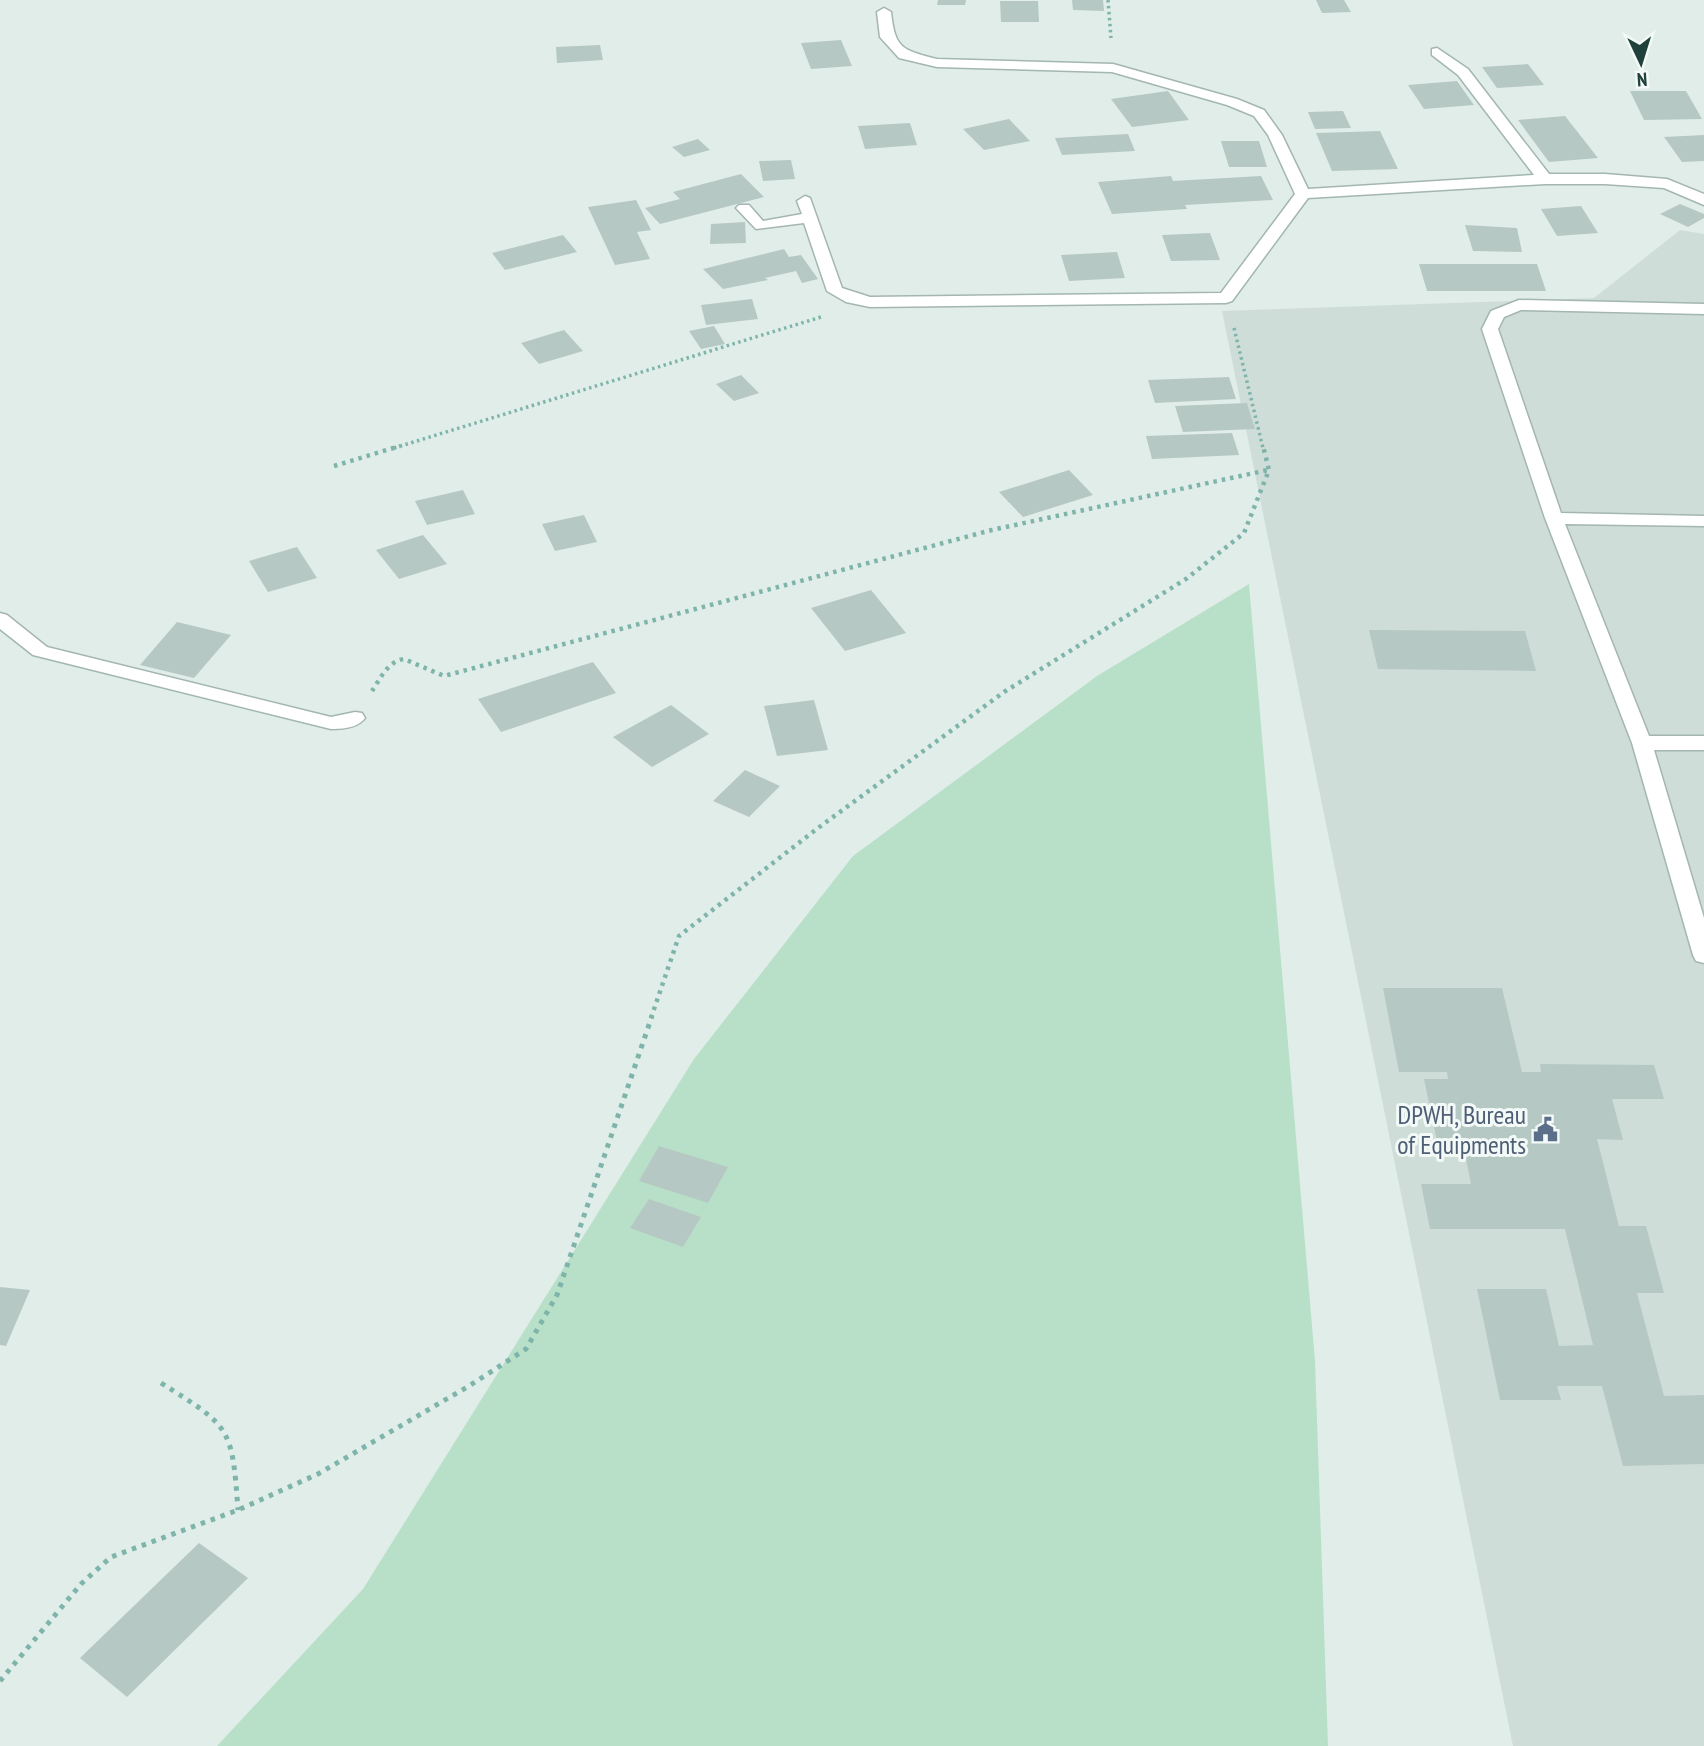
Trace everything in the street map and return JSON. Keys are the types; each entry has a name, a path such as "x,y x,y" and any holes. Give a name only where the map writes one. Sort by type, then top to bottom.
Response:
{"street":[{"path":"884,12 887,37 904,55 937,63 1113,68 1231,102 1259,113 1275,135 1303,194"},
{"path":"1437,52 1463,72 1545,179"},
{"path":"744,208 761,226 808,209 835,291 852,299 870,302 1226,298 1303,194 1545,179 1605,179 1667,184 1704,200"},
{"path":"1704,309 1519,305 1497,314 1489,329 1553,518 1642,743 1704,955"},
{"path":"1553,518 1704,520"},
{"path":"0,619 40,651 331,723 355,718"},
{"path":"1642,743 1704,743"}],"path":[{"path":"1108,0 1113,68"},
{"path":"0,1681 81,1584 111,1557 238,1510 318,1474 526,1349 557,1295 679,936 818,828 1004,692 1186,579 1244,533 1269,470 1226,298"},
{"path":"334,466 824,316 852,299"},
{"path":"355,718 389,663 398,660 409,659 432,673 444,676 992,530 1269,470"},
{"path":"161,1384 214,1417 228,1438 238,1510"}],"shaded area":[{"name":"DPWH, Bureau of Equipments","path":"1680,230 1704,234 1704,1746 1513,1746 1222,311 1594,298"}],"green space":[{"path":"1249,584 1315,1361 1328,1746 217,1746 363,1589 694,1059 853,856 1097,676"}],"building":[{"path":"938,0 966,0 965,5 937,5"},
{"path":"1072,0 1103,0 1104,11 1073,10"},
{"path":"1316,0 1344,0 1351,12 1322,13"},
{"path":"1000,1 1038,1 1039,22 1001,22"},
{"path":"841,40 852,66 811,69 801,43"},
{"path":"600,45 603,60 557,63 556,47"},
{"path":"1528,64 1544,85 1497,88 1482,67"},
{"path":"1457,81 1474,105 1424,109 1408,85"},
{"path":"1168,91 1189,120 1132,127 1111,99"},
{"path":"1630,91 1686,91 1702,119 1644,120"},
{"path":"1343,111 1351,128 1315,129 1308,112"},
{"path":"1565,116 1598,158 1549,162 1518,120"},
{"path":"1009,119 1030,141 984,150 963,129"},
{"path":"910,123 917,145 865,149 858,126"},
{"path":"1380,131 1398,169 1332,171 1316,133"},
{"path":"1128,134 1135,151 1062,155 1055,138"},
{"path":"1704,135 1704,161 1682,162 1664,137"},
{"path":"698,139 710,150 684,157 672,147"},
{"path":"1221,141 1259,141 1267,167 1229,167"},
{"path":"791,160 795,179 763,181 759,161"},
{"path":"741,174 764,197 660,224 645,208 680,199 673,192"},
{"path":"1171,176 1173,181 1261,176 1273,200 1185,205 1187,209 1112,214 1098,182"},
{"path":"636,200 651,230 637,232 650,259 615,265 588,207"},
{"path":"1680,204 1704,214 1704,218 1688,227 1660,214"},
{"path":"1581,206 1598,233 1557,236 1541,209"},
{"path":"745,222 746,243 710,244 711,224"},
{"path":"1465,225 1517,228 1522,252 1473,251"},
{"path":"1210,233 1220,260 1171,261 1162,235"},
{"path":"563,235 577,252 505,270 492,253"},
{"path":"784,249 789,257 801,255 818,279 802,283 796,271 723,289 703,269"},
{"path":"1117,252 1125,278 1069,281 1061,255"},
{"path":"1419,264 1537,264 1546,291 1427,291"},
{"path":"752,299 758,319 706,325 701,305"},
{"path":"714,326 725,344 701,349 689,331"},
{"path":"564,330 583,351 539,364 521,343"},
{"path":"741,375 759,393 734,401 716,384"},
{"path":"1229,377 1236,399 1155,403 1148,380"},
{"path":"1247,403 1255,429 1183,432 1175,406"},
{"path":"1232,433 1239,455 1152,459 1146,436"},
{"path":"1069,470 1093,495 1023,517 999,492"},
{"path":"463,490 475,514 427,525 415,501"},
{"path":"584,515 597,542 555,551 542,524"},
{"path":"423,535 447,564 399,579 376,550"},
{"path":"297,547 317,578 268,592 249,561"},
{"path":"871,590 906,633 845,651 811,608"},
{"path":"177,622 231,635 194,678 140,665"},
{"path":"1369,630 1525,631 1536,671 1378,669"},
{"path":"593,662 616,693 501,732 478,699"},
{"path":"814,700 828,750 777,756 764,706"},
{"path":"671,705 709,734 652,767 613,737"},
{"path":"745,770 780,786 749,817 713,801"},
{"path":"1383,988 1502,988 1522,1072 1541,1072 1540,1064 1654,1065 1664,1099 1612,1099 1623,1140 1597,1139 1619,1226 1646,1226 1664,1293 1637,1293 1664,1396 1704,1395 1704,1464 1623,1466 1602,1386 1557,1386 1561,1400 1500,1400 1477,1289 1546,1289 1559,1346 1593,1345 1565,1229 1430,1229 1421,1184 1471,1184 1464,1151 1439,1151 1424,1079 1448,1079 1447,1072 1399,1072"},
{"path":"659,1146 728,1167 708,1203 639,1181"},
{"path":"649,1199 701,1217 683,1247 630,1228"},
{"path":"0,1287 30,1290 6,1346 0,1345"},
{"path":"199,1543 248,1578 127,1697 80,1658"}],"place":[{"name":"DPWH, Bureau of Equipments","path":"1546,1129"}]}
